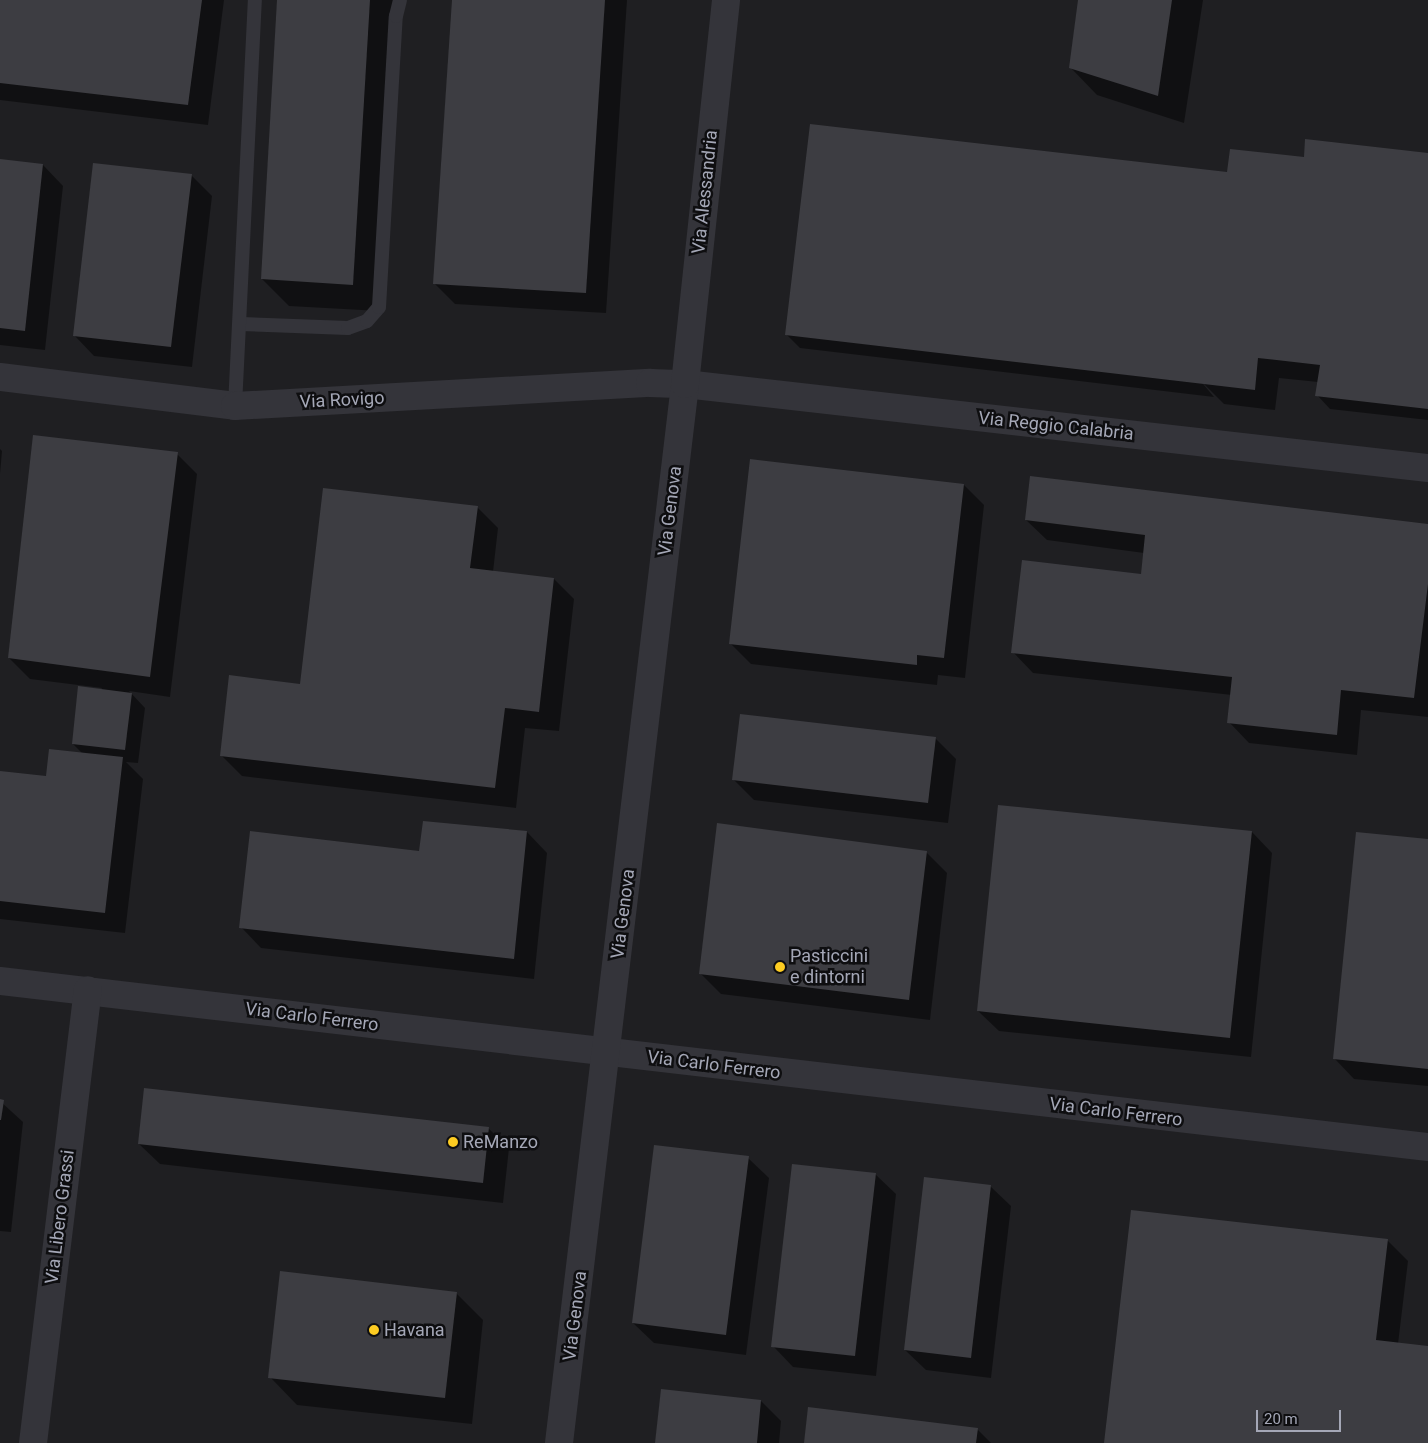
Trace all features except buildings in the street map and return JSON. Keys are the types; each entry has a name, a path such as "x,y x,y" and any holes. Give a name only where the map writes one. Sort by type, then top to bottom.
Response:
{"street":[{"name":"Via Alessandria","path":"684,384 726,0"},
{"name":"Via Rovigo","path":"0,377 235,406 650,383 684,384"},
{"name":"Via Reggio Calabria","path":"684,384 1428,468"},
{"name":"Via Genova","path":"559,1443 684,384"},
{"name":"Via Carlo Ferrero","path":"0,981 1428,1148"},
{"name":"Via Libero Grassi","path":"33,1443 88,990"}],"lane":[{"path":"235,406 255,0"},
{"path":"240,324 348,328 367,321 379,308 396,16 400,0"}],"shaded area":[{"path":"0,0 1428,0 1428,1443 0,1443"}],"place":[{"name":"Pasticcini e dintorni","path":"780,967"},
{"name":"ReManzo","path":"453,1142"},
{"name":"Havana","path":"374,1330"}]}
